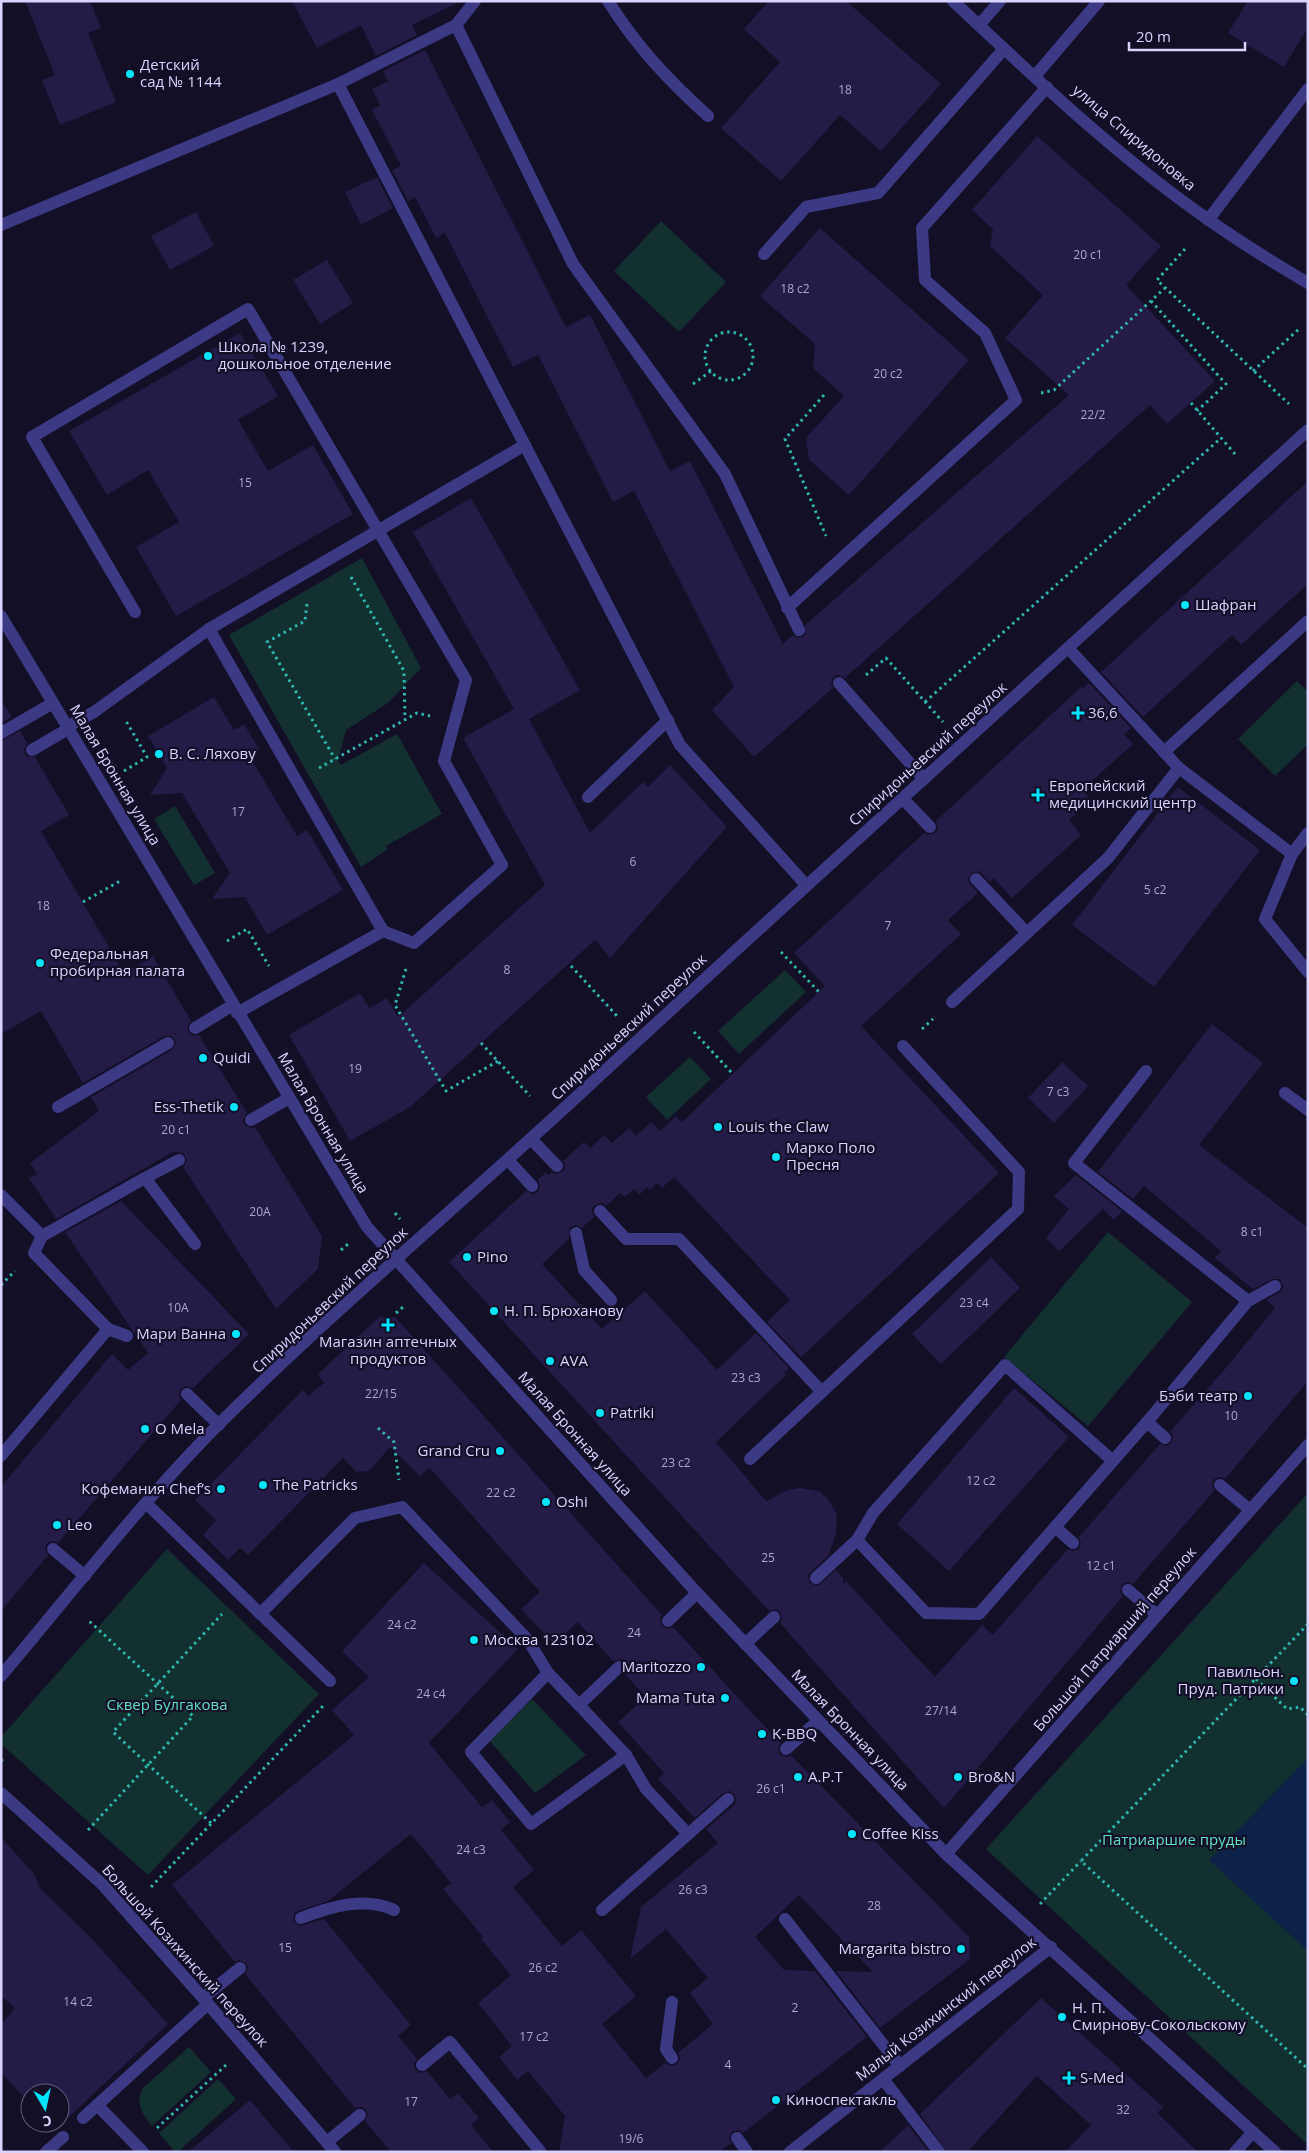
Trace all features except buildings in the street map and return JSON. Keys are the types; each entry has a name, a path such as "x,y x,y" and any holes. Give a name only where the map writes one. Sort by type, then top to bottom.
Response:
{"street":[{"path":"608,1 632,39 674,85 708,116"},
{"name":"улица Спиридоновка","path":"953,1 1003,50 1139,167 1208,220 1308,283"},
{"path":"978,25 1000,1"},
{"path":"1035,76 1100,1"},
{"path":"1,226 338,84 456,25 470,4"},
{"path":"456,25 573,264 725,474 799,630"},
{"path":"764,254 806,207 878,193 1003,50"},
{"path":"338,84 680,745 806,884"},
{"path":"787,608 1016,400 985,333 925,280 922,228 1047,87"},
{"path":"1208,220 1308,88"},
{"path":"135,612 32,436 248,309 466,680 444,761 502,865 414,943 383,931 209,629"},
{"name":"Спиридоньевский переулок","path":"1,1676 147,1504 219,1425 395,1260 531,1139 806,884 904,798 1308,430"},
{"path":"32,750 113,698 209,629 525,445"},
{"name":"Малая Бронная улица","path":"1,616 367,1227 697,1593 946,1854 1051,1947 1275,2152"},
{"path":"1164,752 1308,621"},
{"path":"1068,648 1179,768 1292,854"},
{"path":"843,688 924,779"},
{"path":"1,732 53,702"},
{"path":"588,797 668,720"},
{"path":"952,1002 1108,858 1179,768"},
{"path":"904,798 930,827"},
{"path":"1308,833 1292,854 1265,919 1308,972"},
{"path":"976,878 1027,933"},
{"path":"194,1028 235,1009 383,931"},
{"path":"58,1107 168,1043"},
{"path":"750,1459 1018,1209 1019,1172 903,1046"},
{"path":"1146,1071 1074,1163 1248,1301"},
{"path":"1285,1093 1308,1110"},
{"path":"251,1120 289,1098"},
{"path":"531,1139 557,1166"},
{"path":"127,1336 108,1329 34,1253 42,1236 179,1160"},
{"path":"508,1160 532,1186"},
{"path":"145,1178 195,1244"},
{"path":"1,1195 42,1236"},
{"path":"600,1211 626,1239 680,1239 822,1392"},
{"path":"576,1233 584,1270 611,1300"},
{"path":"857,1540 926,1614 979,1614 1147,1422 1248,1301 1275,1286"},
{"path":"1,1456 108,1329"},
{"path":"816,1578 857,1540 873,1513 1005,1365 1113,1461"},
{"path":"187,1394 219,1425"},
{"path":"1147,1422 1165,1438"},
{"name":"Большой Патриарший переулок","path":"946,1854 1308,1445"},
{"path":"1220,1484 1250,1510"},
{"path":"147,1504 330,1681"},
{"path":"260,1614 355,1518 402,1508 528,1640 548,1673 626,1755 646,1789 688,1834"},
{"path":"1055,1527 1073,1543"},
{"path":"53,1549 85,1576"},
{"path":"1128,1590 1158,1615"},
{"path":"668,1621 697,1593"},
{"path":"746,1644 774,1617"},
{"path":"579,1705 619,1667"},
{"path":"548,1673 471,1752 531,1824 626,1755"},
{"path":"786,1749 818,1721"},
{"name":"Большой Козихинский переулок","path":"1,1793 102,1884 206,2001 331,2147"},
{"path":"602,1910 728,1799"},
{"path":"301,1918 328,1909 365,1903 385,1906 394,1910"},
{"path":"785,1920 900,2066"},
{"name":"Малый Козихинский переулок","path":"790,2152 1051,1947"},
{"path":"83,2118 240,1968"},
{"path":"672,2002 666,2049 672,2058"},
{"path":"422,2065 450,2042 540,2151"},
{"path":"883,2079 939,2152"},
{"path":"97,2105 140,2149"},
{"path":"331,2147 360,2115"},
{"path":"1235,2152 1253,2132"},
{"path":"46,2152 63,2136"},
{"path":"737,2138 747,2152"}],"path":[{"path":"1185,249 1157,280 1288,404"},
{"path":"1016,400 1054,390 1166,288"},
{"path":"1151,301 1226,384 1197,411"},
{"path":"1253,370 1300,328"},
{"path":"724,333 735,333 745,338 752,346 754,357 751,367 744,375 728,380 713,375 707,366 705,355 708,345 714,337 724,333"},
{"path":"824,395 785,439 837,562"},
{"path":"1191,403 1235,454"},
{"path":"925,702 1221,438"},
{"path":"349,574 404,671 406,719"},
{"path":"308,597 305,621 267,642 335,759"},
{"path":"843,688 886,658 943,722"},
{"path":"113,698 147,758 120,774"},
{"path":"297,781 417,713 454,723"},
{"path":"83,902 120,881"},
{"path":"222,944 247,929 255,942"},
{"path":"414,943 395,1004 446,1091 498,1061"},
{"path":"781,952 820,994"},
{"path":"571,966 617,1016"},
{"path":"903,1046 952,1002"},
{"path":"694,1032 732,1073"},
{"path":"481,1042 530,1096"},
{"path":"394,1213 400,1220"},
{"path":"378,1428 394,1442 402,1508"},
{"path":"211,1823 113,1732 240,1595"},
{"path":"88,1830 192,1716 89,1621"},
{"path":"1038,1906 1308,1624"},
{"path":"1256,1679 1287,1709 1300,1707 1308,1715"},
{"path":"151,1886 326,1703 330,1681"},
{"path":"1,1761 4,1757"},
{"path":"1081,1861 1308,2068"},
{"path":"140,2149 226,2065"}],"green space":[{"path":"661,221 726,282 679,332 614,271"},
{"path":"362,558 421,668 388,703 346,730 338,761 341,765 397,734 442,814 386,846 388,849 361,867 229,635"},
{"path":"1297,681 1308,692 1308,744 1275,776 1238,739"},
{"path":"175,806 215,873 194,885 154,819"},
{"path":"785,970 806,992 739,1054 718,1031"},
{"path":"690,1057 711,1079 667,1120 646,1097"},
{"path":"1108,1232 1192,1302 1088,1426 1004,1357"},
{"name":"Патриаршие пруды","path":"1308,1493 1308,2145 986,1849"},
{"name":"Сквер Булгакова","path":"167,1549 319,1694 148,1875 1,1744 1,1737"},
{"path":"532,1699 586,1755 535,1793 489,1740"},
{"path":"189,2047 211,2072 152,2126 141,2108 140,2099 143,2088"},
{"path":"218,2079 236,2099 178,2152 175,2152 159,2133"}],"water":[{"name":"Патриаршие пруды","path":"1308,1758 1308,1951 1209,1860"}],"place":[{"name":"Детский сад № 1144","path":"130,74"},
{"name":"Школа № 1239, дошкольное отделение","path":"208,356"},
{"name":"Шафран","path":"1185,605"},
{"name":"36,6","path":"1078,713"},
{"name":"В. С. Ляхову","path":"159,754"},
{"name":"Европейский медицинский центр","path":"1038,795"},
{"name":"Федеральная пробирная палата","path":"40,963"},
{"name":"Quidi","path":"203,1058"},
{"name":"Ess-Thetik","path":"234,1107"},
{"name":"Louis the Claw","path":"718,1127"},
{"name":"Марко Поло Пресня","path":"776,1157"},
{"name":"Pino","path":"467,1257"},
{"name":"Н. П. Брюханову","path":"494,1311"},
{"name":"Магазин аптечных продуктов","path":"388,1325"},
{"name":"Мари Ванна","path":"236,1334"},
{"name":"AVA","path":"550,1361"},
{"name":"Бэби театр","path":"1248,1396"},
{"name":"Patriki","path":"600,1413"},
{"name":"O Mela","path":"145,1429"},
{"name":"Grand Cru","path":"500,1451"},
{"name":"The Patricks","path":"263,1485"},
{"name":"Кофемания Chef’s","path":"221,1489"},
{"name":"Oshi","path":"546,1502"},
{"name":"Leo","path":"57,1525"},
{"name":"Москва 123102","path":"474,1640"},
{"name":"Maritozzo","path":"701,1667"},
{"name":"Павильон. Пруд. Патрики","path":"1294,1681"},
{"name":"Mama Tuta","path":"725,1698"},
{"name":"K-BBQ","path":"762,1734"},
{"name":"А.Р.Т","path":"798,1777"},
{"name":"Bro&N","path":"958,1777"},
{"name":"Coffee Kiss","path":"852,1834"},
{"name":"Margarita bistro","path":"961,1949"},
{"name":"Н. П. Смирнову-Сокольскому","path":"1062,2017"},
{"name":"S-Med","path":"1069,2078"},
{"name":"Киноспектакль","path":"776,2100"}]}
